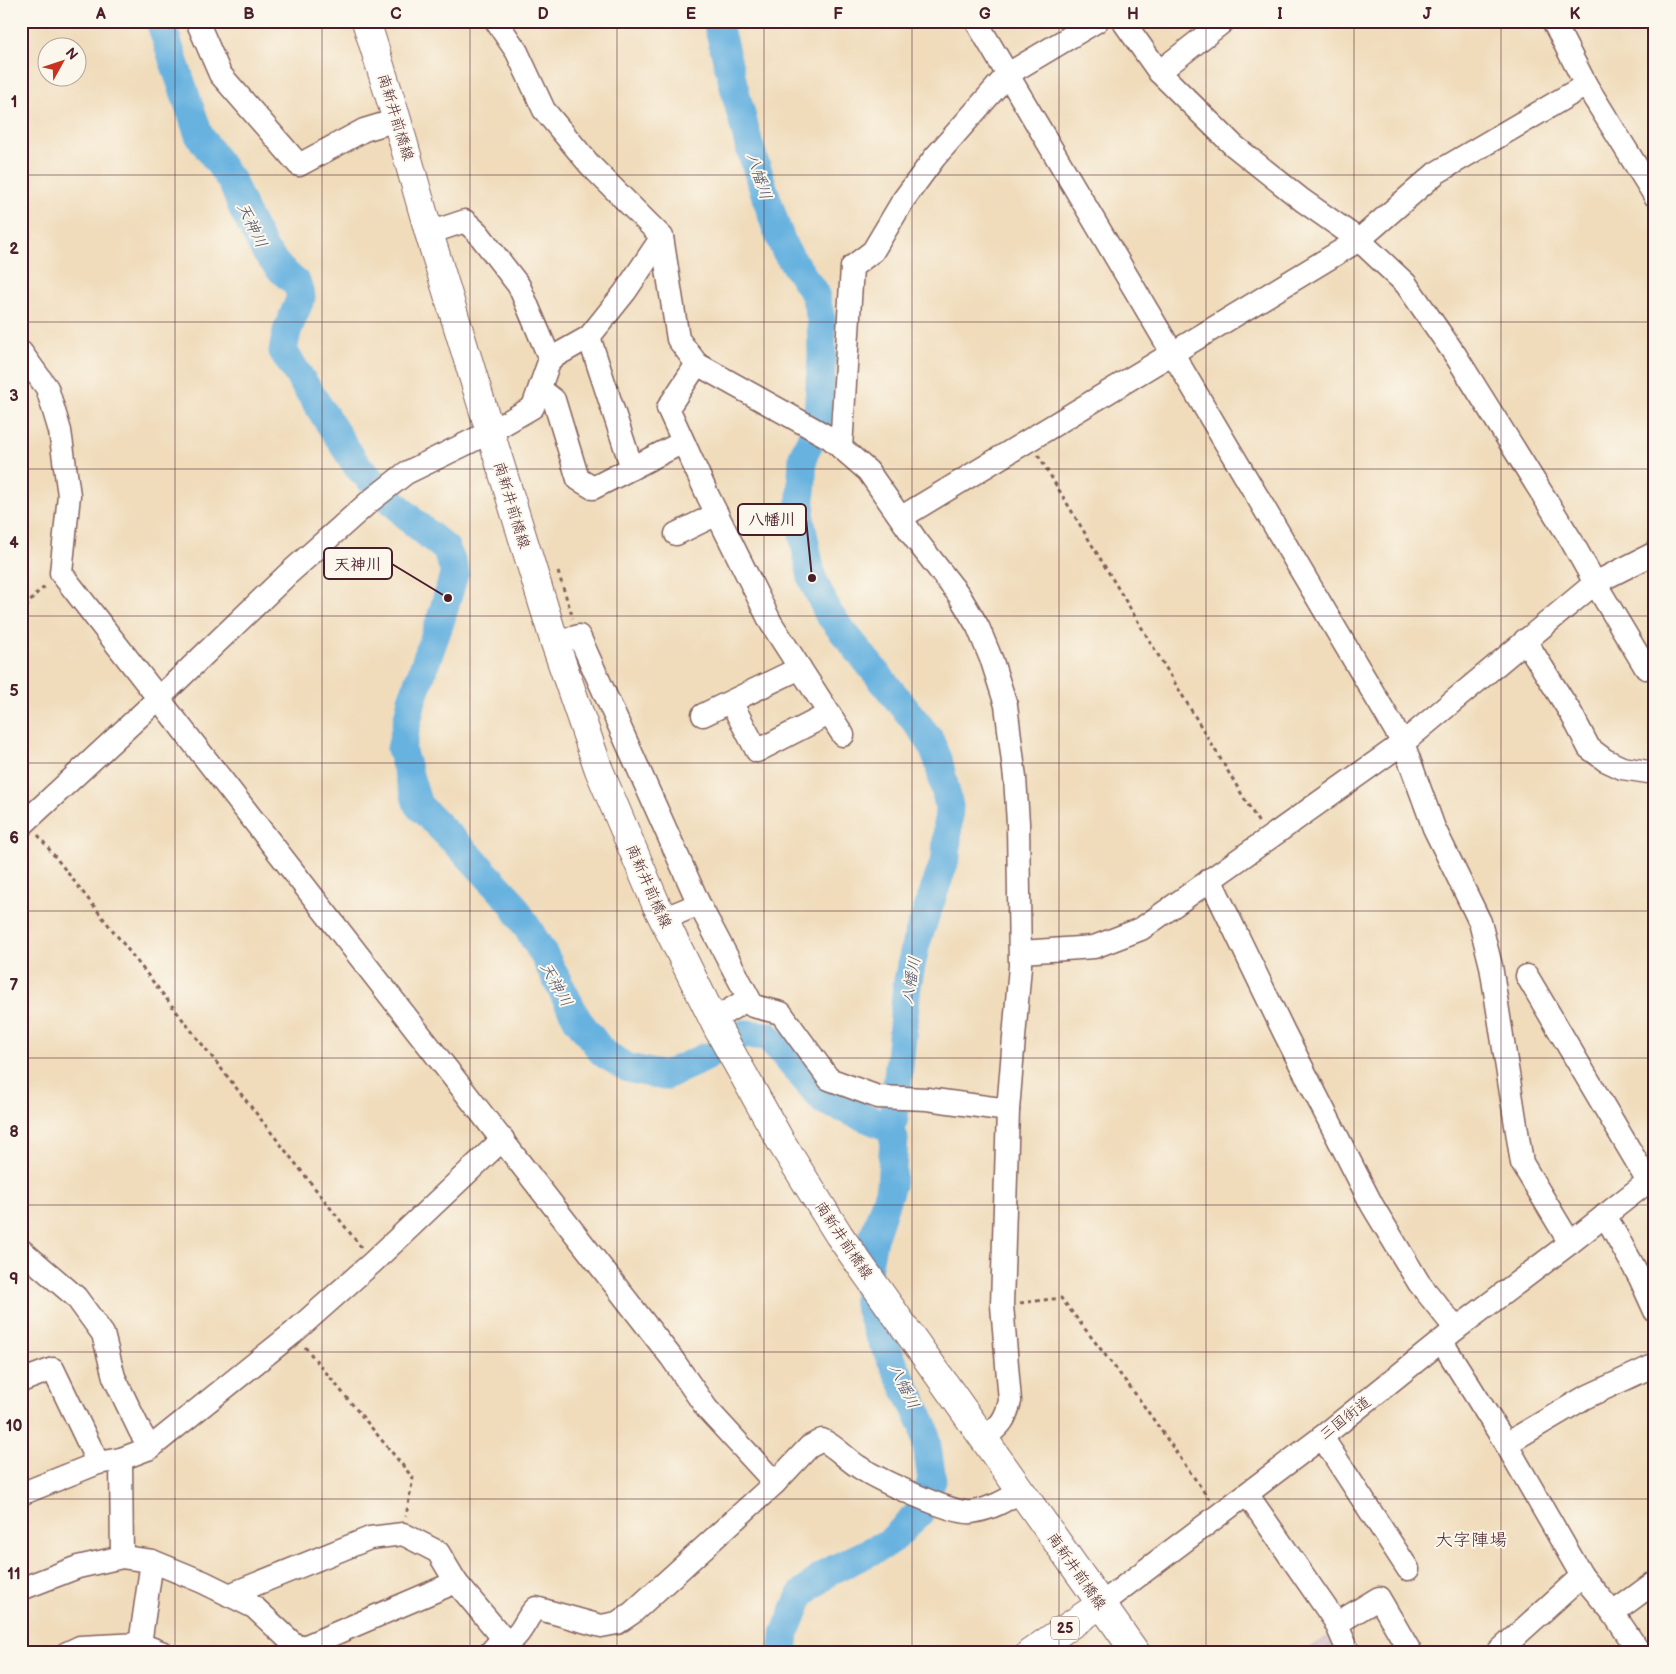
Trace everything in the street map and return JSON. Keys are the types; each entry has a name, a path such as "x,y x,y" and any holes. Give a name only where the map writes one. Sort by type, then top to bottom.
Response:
{"main road":[{"name":"南新井前橋線","path":"366,21 554,643 599,770 663,919 714,1020 781,1142 839,1235 1136,1653"},
{"name":"三国街道","path":"1040,1650 1101,1604"}],"street":[{"path":"197,21 220,74 299,165 364,130 397,120"},
{"path":"496,21 517,52 544,110 590,165 662,237 678,339 697,364 836,443 868,471 916,540 959,595 978,627 992,661 1006,705 1015,778 1020,952 1008,1110 1002,1306 1010,1401 1006,1417 999,1426 984,1438"},
{"path":"976,21 1174,353 1402,742 1434,828 1480,922 1491,966 1522,1163 1570,1243"},
{"path":"836,443 852,266 873,251 904,199 934,158 1008,74 1097,21"},
{"path":"1123,21 1159,72 1233,145 1302,200 1358,240 1406,284 1456,356 1571,540 1646,668 1655,663"},
{"path":"1159,72 1224,21"},
{"path":"1553,21 1586,86 1653,188"},
{"path":"902,518 1358,240 1436,173 1586,86"},
{"path":"24,823 159,698 287,575 369,502 406,473 490,432 533,407 550,359 519,286 478,233 465,221 429,233"},
{"path":"550,359 589,338 625,292 662,237"},
{"path":"589,338 632,468"},
{"path":"21,352 48,388 60,431 69,495 61,573 672,1357 707,1409 775,1483"},
{"path":"697,364 668,408 717,514 771,623 843,735"},
{"path":"540,389 554,400 578,479 593,488 683,442"},
{"path":"676,534 717,514"},
{"path":"1020,952 1094,947 1142,929 1402,742 1595,583 1655,552"},
{"path":"554,643 579,636 699,904 753,1006 781,1013 829,1079 878,1096 927,1099 1008,1110"},
{"path":"1524,640 1572,715 1589,748 1622,768 1655,774"},
{"path":"702,716 800,668"},
{"path":"731,702 758,751 829,714"},
{"path":"1210,879 1284,1032 1372,1205 1449,1335 1506,1444 1582,1576 1613,1613 1642,1653"},
{"path":"663,919 699,904"},
{"path":"1527,976 1652,1179"},
{"path":"714,1020 748,999"},
{"path":"21,1494 98,1463 121,1459 150,1448 293,1333 373,1262 503,1139"},
{"name":"三国街道","path":"1101,1604 1322,1437 1449,1335 1652,1179"},
{"path":"1605,1215 1640,1278 1655,1311"},
{"path":"21,1250 76,1297 103,1334 114,1377 150,1448"},
{"path":"1506,1444 1584,1398 1655,1365"},
{"path":"21,1382 53,1369 98,1463"},
{"path":"1322,1437 1408,1569"},
{"path":"229,1595 370,1538 403,1534 438,1552 496,1645 513,1639 520,1633 529,1615 536,1608 601,1626 617,1623 632,1613 775,1483 810,1447 822,1440 831,1444 857,1466 873,1476 945,1506 970,1512 999,1505 1021,1491"},
{"path":"121,1459 122,1557"},
{"path":"1247,1494 1336,1624 1349,1653"},
{"path":"21,1589 78,1567 122,1557 152,1561 203,1582 254,1607 300,1651 456,1582"},
{"path":"140,1644 152,1561"},
{"path":"1496,1653 1582,1576"},
{"path":"1613,1613 1655,1582"},
{"path":"1336,1624 1379,1598 1411,1653"},
{"path":"67,1653 80,1648 140,1644 163,1653"}],"path":[{"path":"1029,441 1268,838"},
{"path":"21,614 36,594 61,573"},
{"path":"24,823 373,1262"},
{"path":"1002,1306 1061,1298 1137,1396 1220,1514"},
{"path":"293,1333 413,1478 403,1534"}],"shaded area":[{"path":"1332,1633 1344,1653 1301,1653"}],"green space":[{"path":"659,1645 677,1653 643,1653"}],"waterway":[{"name":"天神川","path":"160,21 199,135 232,182 244,211 265,251 279,268 297,284 301,297 287,331 283,351 357,466 411,520 446,549 455,571 440,622 412,700 401,749 418,805 511,901 544,955 577,1019 603,1053 628,1068 664,1076 706,1057"},
{"name":"八幡川","path":"717,21 749,145 776,227 785,250 815,294 821,319 822,357 817,427 803,456 800,519 812,578 828,613 928,737 938,759 949,806 946,857 916,943 907,985 894,1118 891,1128 894,1139 891,1185 873,1239 866,1275 868,1304 876,1328 924,1426 932,1480 920,1512 890,1542 828,1572 801,1595 785,1634 783,1653"},
{"name":"天神川","path":"744,1034 768,1036 823,1100 891,1128"}],"place":[{"name":"八幡川","path":"812,578"},
{"name":"天神川","path":"448,598"}],"district":[{"name":"大字陣場","path":"1471,1540"}]}
